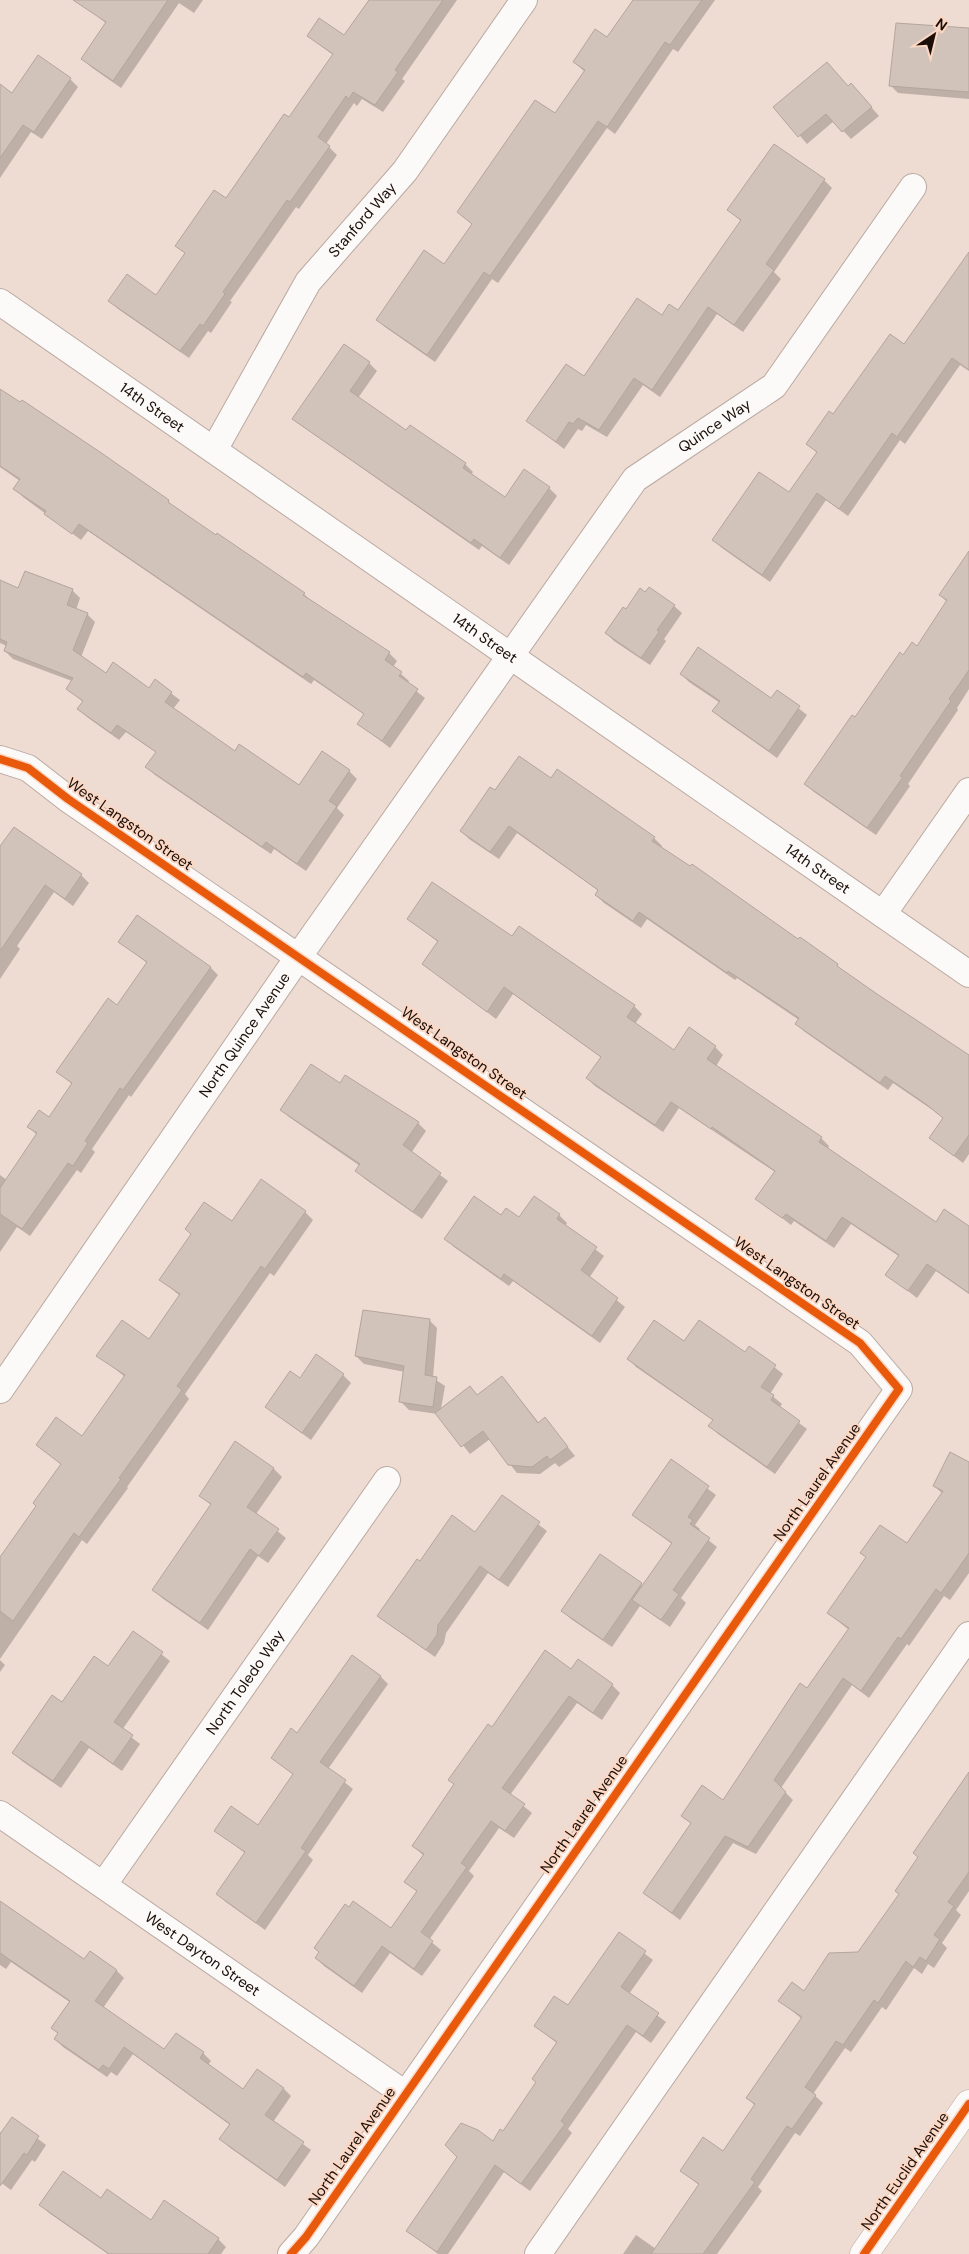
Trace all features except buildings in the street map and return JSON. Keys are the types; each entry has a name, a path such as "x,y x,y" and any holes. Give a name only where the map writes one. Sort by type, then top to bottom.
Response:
{"main road":[{"name":"North Euclid Avenue","path":"864,2254 969,2104"}],"street":[{"name":"Stanford Way","path":"214,450 308,282 405,171 524,0"},
{"name":"Quince Way","path":"509,656 635,479 774,386 913,187"},
{"name":"14th Street","path":"0,302 969,974"},
{"name":"North Quince Avenue","path":"0,1390 299,956 509,656"},
{"name":"West Langston Street","path":"0,759 28,768 68,799 860,1343 898,1389"},
{"path":"883,914 969,791"},
{"name":"North Laurel Avenue","path":"291,2254 306,2237 898,1389"},
{"name":"North Toledo Way","path":"104,1884 387,1480"},
{"path":"538,2254 969,1635"},
{"name":"West Dayton Street","path":"0,1814 104,1884 405,2094"}],"cycle path":[{"path":"0,759 28,768 68,799 860,1343 899,1389 306,2237 291,2254"},
{"path":"864,2254 969,2104"}]}
